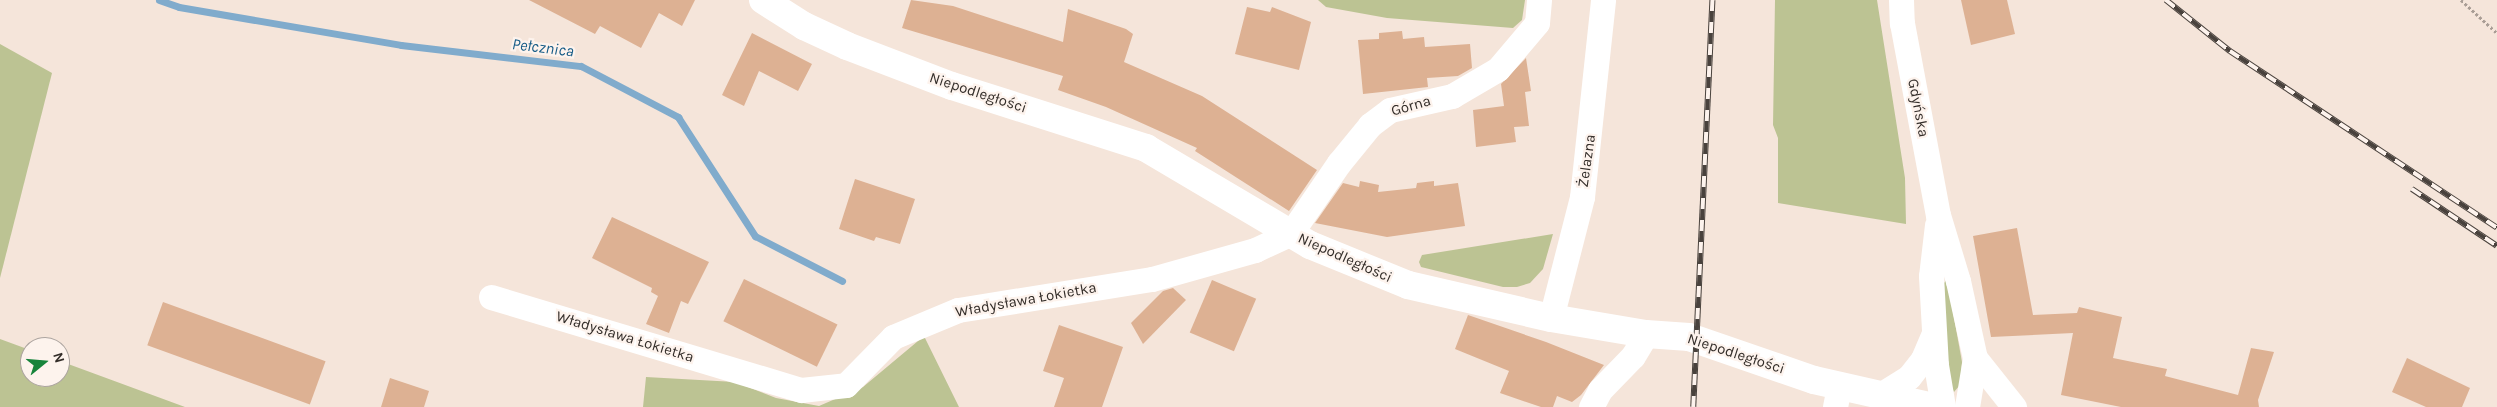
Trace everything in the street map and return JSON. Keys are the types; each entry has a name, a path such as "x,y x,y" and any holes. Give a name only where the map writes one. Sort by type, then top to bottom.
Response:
{"main road":[{"name":"Niepodległości","path":"763,0 804,26 847,46 952,86 1146,148 1318,249 1408,285 1551,318 1646,334 1689,337 1837,397 1880,395 1934,407"}],"street":[{"name":"Górna","path":"1291,233 1339,163 1370,125 1390,110 1452,96 1498,69 1537,24 1539,0"},
{"name":"Żelazna","path":"1551,318 1582,197 1603,0"},
{"name":"Gdyńska","path":"1901,0 1902,23 1938,215 1958,281 1975,358 1967,407"},
{"name":"Gdyńska","path":"1938,215 1931,276 1934,333 1943,407"},
{"name":"Władysława Łokietka","path":"491,297 801,390 846,385 893,337 958,310 1152,279 1255,250 1291,233"},
{"name":"Gdyńska","path":"1880,395 1909,377 1923,359 1934,333"},
{"path":"1591,407 1600,390 1633,356 1646,334"},
{"name":"Gdyńska","path":"1975,358 2014,407"}],"path":[{"path":"2461,0 2497,33"}],"green space":[{"path":"1318,0 1525,0 1522,20 1513,28 1387,18 1326,7"},
{"path":"1775,0 1877,0 1905,178 1906,224 1778,203 1778,138 1773,125"},
{"path":"0,44 52,73 0,278"},
{"path":"1553,234 1543,269 1530,283 1517,287 1503,287 1421,267 1419,262 1422,255"},
{"path":"1947,279 1962,362 1960,385 1954,392 1945,374 1944,283"},
{"path":"924,336 959,407 643,407 646,377 735,382 776,398 819,406 863,387"},
{"path":"0,339 20,346 20,387 70,387 70,365 185,407 0,407"}],"building":[{"path":"529,0 695,0 682,26 659,13 641,48 600,26 595,34"},
{"path":"911,0 953,6 1063,42 1068,9 1126,29 1133,34 1124,62 1202,96 1317,170 1289,211 1195,151 1197,148 1106,107 1058,90 1063,76 902,28"},
{"path":"1961,0 2007,0 2015,34 1971,45"},
{"path":"1247,7 1270,12 1272,7 1311,22 1299,70 1235,54"},
{"path":"1402,31 1403,39 1424,37 1425,47 1470,44 1472,68 1458,76 1427,78 1428,87 1363,94 1358,40 1379,39 1379,33"},
{"path":"752,33 812,64 798,91 759,71 744,106 722,95"},
{"path":"1526,58 1531,91 1525,92 1529,126 1514,127 1516,142 1476,147 1473,110 1504,106 1501,84"},
{"path":"855,179 915,199 900,244 876,237 874,241 839,229"},
{"path":"1360,181 1379,185 1378,192 1416,188 1417,183 1434,181 1434,186 1458,183 1465,226 1387,237 1315,223 1343,183 1359,187"},
{"path":"612,217 709,262 688,304 681,301 669,333 646,324 658,296 651,292 652,288 592,258"},
{"path":"2017,228 2033,315 2077,313 2079,307 2122,317 2113,358 2167,369 2165,376 2238,395 2251,348 2274,352 2258,400 2259,407 2121,407 2061,395 2073,333 1991,337 1973,236"},
{"path":"744,279 837,325 817,367 723,321"},
{"path":"1212,280 1256,299 1234,351 1190,332"},
{"path":"1173,288 1186,300 1143,344 1131,323 1163,291"},
{"path":"163,302 326,361 310,404 147,345"},
{"path":"1468,315 1546,342 1604,365 1581,395 1572,402 1557,396 1553,407 1541,407 1500,393 1509,371 1455,349"},
{"path":"1059,325 1123,347 1102,407 1054,407 1064,378 1043,371"},
{"path":"2407,358 2470,388 2462,407 2426,407 2392,392"},
{"path":"390,378 429,391 424,407 381,407"}],"waterway":[{"name":"Pełcznica","path":"159,0 179,7 401,45 581,66 678,117 755,236 842,281"}],"railway":[{"path":"1693,407 1712,0"},
{"path":"2166,0 2230,51 2497,228"},
{"path":"2412,189 2497,246"}]}
